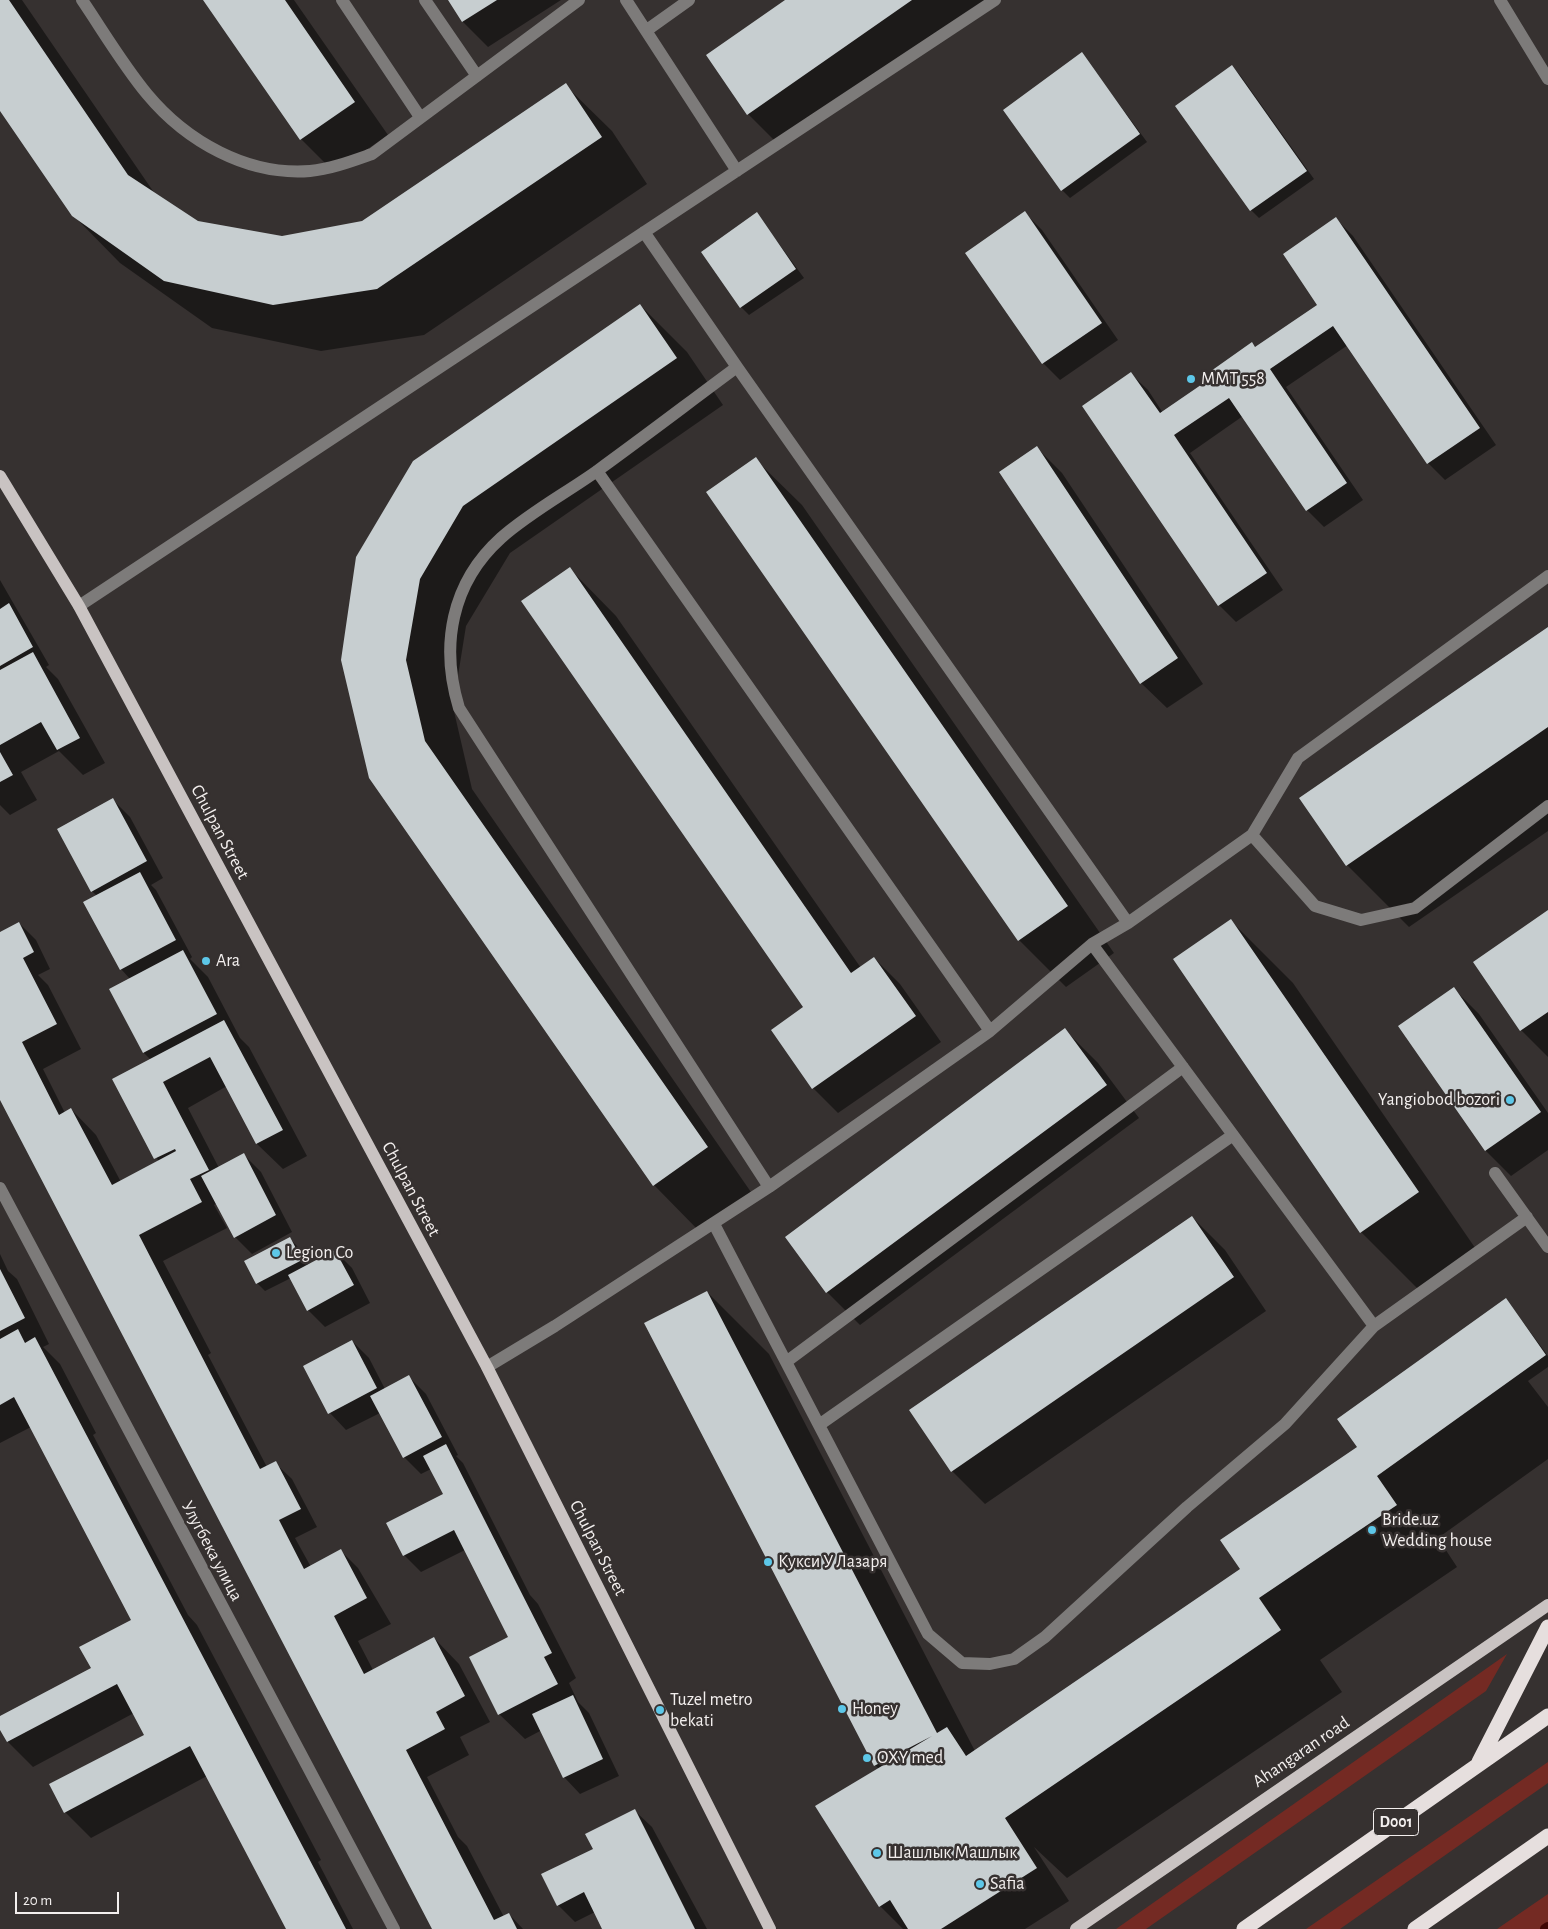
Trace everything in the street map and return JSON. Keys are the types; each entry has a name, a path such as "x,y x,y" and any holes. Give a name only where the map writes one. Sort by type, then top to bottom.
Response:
{"highway":[{"path":"1478,1764 1548,1627"},
{"name":"D001","path":"1244,1929 1548,1716"},
{"path":"1415,1929 1548,1836"}],"main road":[{"name":"Chulpan Street","path":"0,476 79,606 486,1367 770,1929"},
{"name":"Ahangaran road","path":"1076,1929 1548,1605"}],"street":[{"path":"82,0 146,93 190,135 218,152 249,164 280,170 310,171 341,165 372,154 579,0"},
{"path":"342,0 420,117"},
{"path":"426,0 477,76"},
{"path":"626,0 737,171"},
{"path":"647,30 689,0"},
{"path":"79,606 995,0"},
{"path":"1500,0 1548,79"},
{"path":"644,232 1128,923"},
{"path":"737,367 597,471 502,537 485,553 472,573 453,618 449,664 452,686 459,708 769,1187"},
{"path":"597,471 990,1031"},
{"path":"486,1367 555,1326 714,1224 990,1031 1092,944 1128,923 1252,835 1298,758 1548,576"},
{"path":"1252,835 1315,906 1361,920 1415,908 1548,806"},
{"path":"1092,944 1374,1326"},
{"path":"786,1362 1183,1067"},
{"path":"819,1425 1233,1135"},
{"path":"1495,1173 1548,1248"},
{"name":"Улугбека улица","path":"0,1188 394,1929"},
{"path":"714,1224 928,1634 962,1663 990,1664 1014,1659 1045,1637 1187,1507 1285,1424 1374,1326 1527,1218"}],"shaded area":[{"path":"1507,1654 1486,1691 1146,1929 1116,1929"},
{"path":"1548,1762 1548,1783 1340,1929 1306,1929"},
{"path":"1548,1894 1548,1929 1497,1929"}],"building":[{"path":"0,0 9,0 128,175 198,221 282,236 362,221 566,83 602,137 377,289 273,305 164,281 72,216 0,111"},
{"path":"203,0 285,0 355,102 300,140"},
{"path":"448,0 497,0 462,22"},
{"path":"785,0 912,0 747,115 706,55"},
{"path":"1082,52 1140,134 1061,191 1003,110"},
{"path":"1232,65 1307,171 1250,211 1175,106"},
{"path":"1025,211 1102,323 1042,364 965,253"},
{"path":"757,212 796,269 740,308 701,252"},
{"path":"1336,217 1480,428 1427,464 1333,326 1270,369 1347,483 1306,511 1229,398 1174,435 1267,573 1218,606 1082,406 1131,372 1160,413 1214,376 1211,371 1252,342 1255,347 1317,305 1283,254"},
{"path":"640,304 677,358 463,506 420,579 406,660 425,741 708,1147 653,1186 369,778 341,660 356,557 413,461"},
{"path":"1037,446 1178,658 1140,684 999,472"},
{"path":"756,457 1068,906 1018,941 706,492"},
{"path":"570,567 851,973 874,957 916,1016 812,1089 771,1030 803,1007 521,601"},
{"path":"9,603 33,647 0,666 0,609"},
{"path":"1548,627 1548,727 1346,866 1299,798"},
{"path":"33,652 80,738 57,750 41,722 0,745 0,670"},
{"path":"0,752 13,775 0,782"},
{"path":"113,798 147,861 91,892 57,829"},
{"path":"140,872 176,940 120,970 83,902"},
{"path":"1548,910 1548,1012 1520,1031 1473,962"},
{"path":"1231,919 1419,1192 1360,1233 1173,959"},
{"path":"19,922 34,952 23,958 57,1024 22,1042 59,1115 71,1108 112,1185 176,1151 175,1149 154,1159 112,1079 224,1020 283,1130 256,1144 210,1057 163,1082 209,1170 190,1179 202,1202 139,1235 260,1469 276,1461 301,1509 279,1520 304,1569 341,1549 367,1598 334,1616 364,1674 434,1637 465,1696 436,1712 445,1729 406,1750 494,1920 509,1913 517,1929 432,1929 0,1100 0,932"},
{"path":"183,950 217,1014 143,1053 109,989"},
{"path":"1454,987 1541,1112 1485,1151 1398,1026"},
{"path":"1065,1028 1107,1085 826,1293 785,1237"},
{"path":"244,1153 276,1215 234,1238 201,1176"},
{"path":"1192,1216 1234,1277 951,1472 909,1410"},
{"path":"290,1237 302,1260 256,1284 244,1261"},
{"path":"335,1250 354,1285 307,1311 288,1275"},
{"path":"0,1269 25,1318 0,1331"},
{"path":"707,1291 937,1733 947,1727 966,1756 1240,1569 1220,1540 1357,1447 1337,1419 1506,1298 1546,1355 1377,1476 1397,1505 1259,1598 1281,1630 1005,1818 1037,1868 941,1929 908,1929 890,1900 879,1907 815,1806 932,1736 874,1766 644,1323"},
{"path":"18,1329 25,1343 35,1337 346,1929 286,1929 190,1746 64,1813 49,1784 144,1735 117,1684 7,1742 0,1730 0,1716 91,1668 79,1647 131,1620 14,1397 0,1405 0,1339"},
{"path":"352,1340 377,1388 328,1414 303,1366"},
{"path":"409,1375 442,1437 403,1458 370,1396"},
{"path":"446,1444 552,1653 544,1657 558,1684 498,1715 469,1657 508,1637 454,1530 403,1556 386,1523 443,1494 423,1456"},
{"path":"573,1695 603,1759 563,1778 532,1714"},
{"path":"635,1809 695,1929 602,1929 584,1892 557,1906 541,1874 593,1849 585,1834"}],"place":[{"name":"MMT 558","path":"1191,379"},
{"name":"Ara","path":"206,961"},
{"name":"Yangiobod bozori","path":"1510,1100"},
{"name":"Legion Co","path":"276,1253"},
{"name":"Bride.uz Wedding house","path":"1372,1530"},
{"name":"Кукси У Лазаря","path":"768,1562"},
{"name":"Honey","path":"842,1709"},
{"name":"Tuzel metro bekati","path":"660,1710"},
{"name":"OXY med","path":"867,1758"},
{"name":"Шашлык Машлык","path":"877,1853"},
{"name":"Safia","path":"980,1884"}]}
